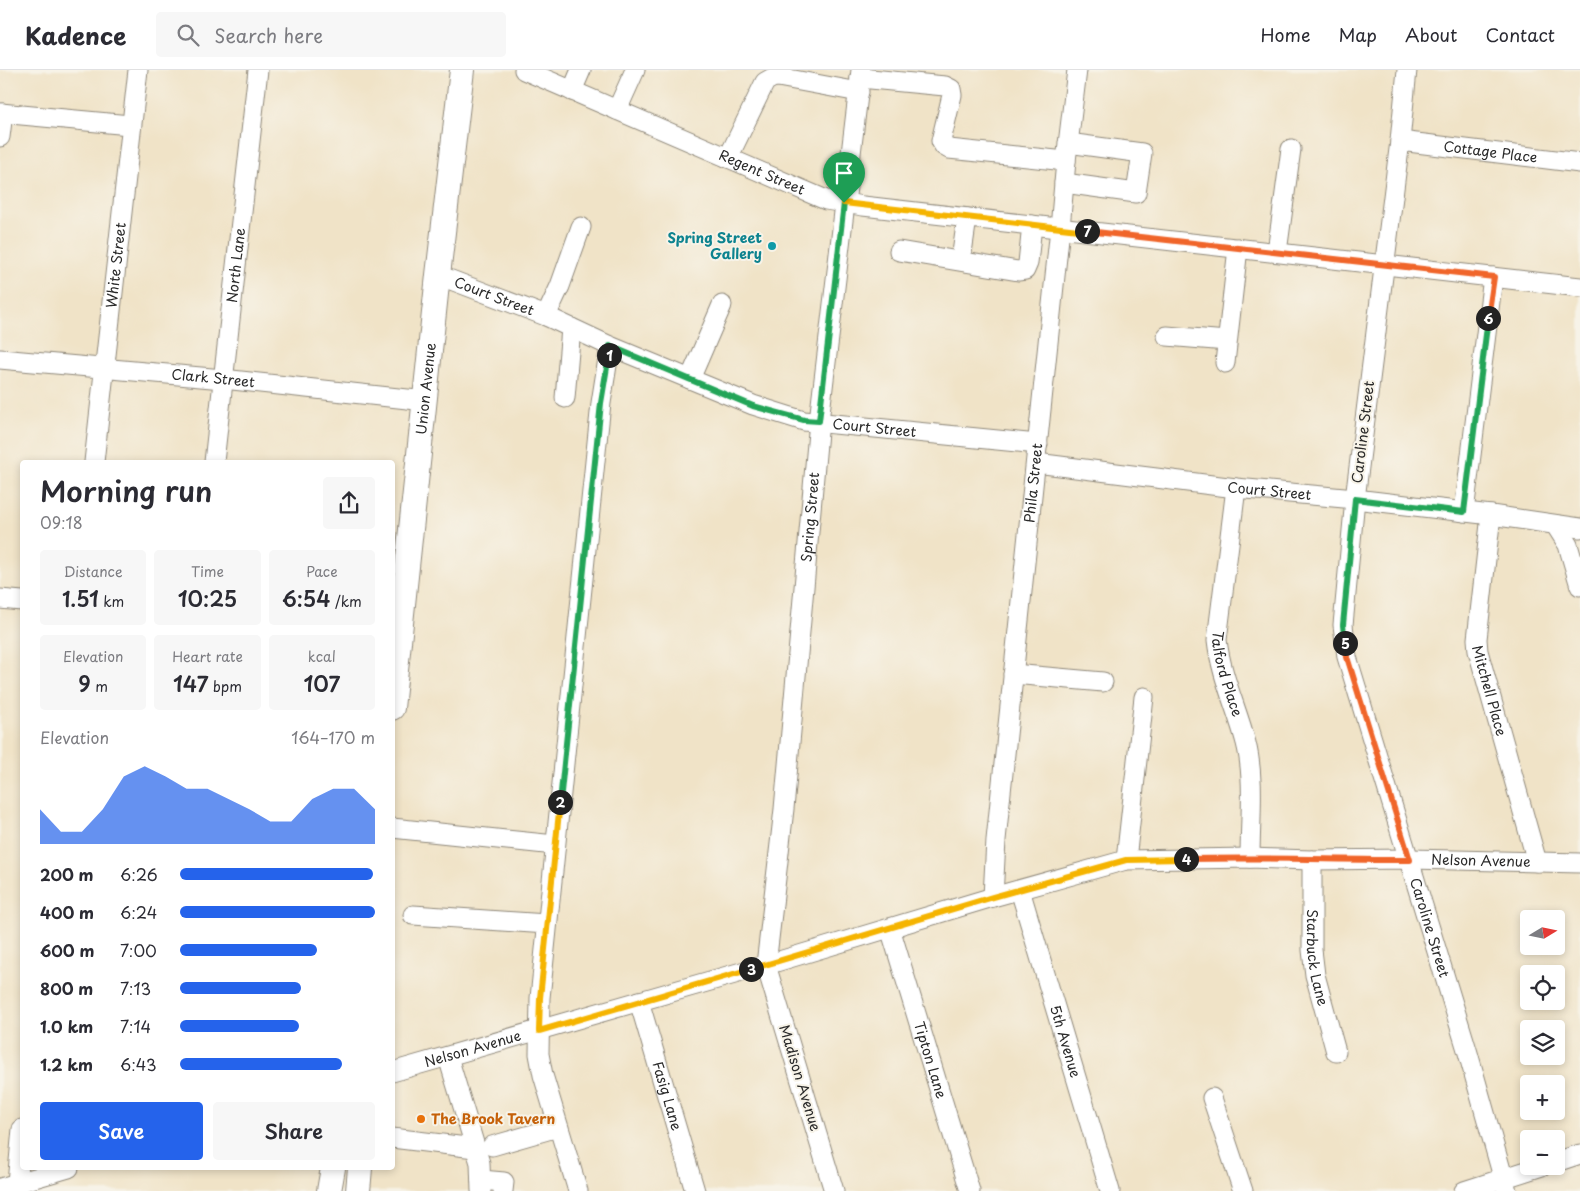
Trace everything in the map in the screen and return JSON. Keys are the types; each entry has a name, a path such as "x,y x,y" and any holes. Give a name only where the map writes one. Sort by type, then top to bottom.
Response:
{"main road":[{"name":"Union Avenue","path":"395,681 438,275 462,70"},
{"path":"330,1191 333,1170"},
{"path":"358,1191 360,1170"}],"street":[{"name":"White Street","path":"94,460 130,125 138,70"},
{"name":"North Lane","path":"214,460 258,70"},
{"name":"Regent Street","path":"524,70 826,200 967,218 1580,287"},
{"path":"572,91 581,70"},
{"path":"617,110 635,70"},
{"name":"Phila Street","path":"993,897 996,840 1077,70"},
{"name":"Caroline Street","path":"1408,70 1355,499 1343,625 1347,657 1468,1053 1505,1185"},
{"path":"728,158 765,82 778,77 946,86 951,89 952,95 942,141 944,146 949,149 1066,161"},
{"name":"Spring Street","path":"766,965 784,799 819,421 860,80"},
{"path":"0,137 1,113 130,125"},
{"name":"Cottage Place","path":"1400,141 1580,163"},
{"path":"1064,183 1136,193 1142,153 1068,143"},
{"path":"1277,252 1291,149"},
{"path":"961,260 967,218"},
{"path":"899,251 1018,271 1025,270 1028,263 1032,225"},
{"path":"546,316 560,286 581,227"},
{"path":"1225,363 1238,248"},
{"name":"Court Street","path":"438,275 546,316 610,346 753,406 804,420 1038,444"},
{"path":"1464,512 1494,277"},
{"path":"690,379 722,305"},
{"path":"565,398 571,328"},
{"path":"1167,336 1227,341"},
{"path":"578,1191 543,1075 539,1054 540,998 601,403 610,346"},
{"name":"Clark Street","path":"0,359 105,367 426,401"},
{"name":"Court Street","path":"1036,463 1236,488 1355,499 1491,515 1580,528"},
{"name":"Talford Place","path":"1236,488 1218,640 1219,660 1246,743 1251,766 1250,858"},
{"name":"Mitchell Place","path":"1491,515 1477,639 1478,651 1537,862"},
{"path":"1556,526 1568,545 1580,586"},
{"path":"0,599 20,601"},
{"path":"1013,674 1103,682"},
{"path":"1126,860 1144,697"},
{"path":"395,828 555,845"},
{"name":"Nelson Avenue","path":"395,1071 1126,860 1250,858 1580,863"},
{"name":"Starbuck Lane","path":"1312,860 1312,950 1315,976 1336,1052"},
{"name":"5th Avenue","path":"1020,890 1110,1191"},
{"path":"413,914 547,924"},
{"name":"Tipton Lane","path":"890,928 970,1191"},
{"name":"Madison Avenue","path":"766,965 834,1191"},
{"name":"Fasig Lane","path":"639,1001 695,1191"},
{"path":"448,1057 484,1147 480,1163 481,1186 504,1182 504,1191"},
{"path":"1212,1098 1243,1191"},
{"path":"395,1138 484,1147 558,1127"},
{"path":"20,1137 8,1185 62,1170"},
{"path":"1565,1159 1580,1154"},
{"path":"1464,1191 1505,1185 1524,1175"}],"place":[{"name":"Spring Street Gallery","path":"772,246"},
{"name":"The Brook Tavern","path":"421,1119"}],"route":[{"path":"844,203 1494,277 1464,512 1355,499 1343,625 1347,657 1410,860 1250,858 1126,860 993,897 539,1031 540,998 601,403 610,346 753,406 804,420 819,421 844,203"}]}
